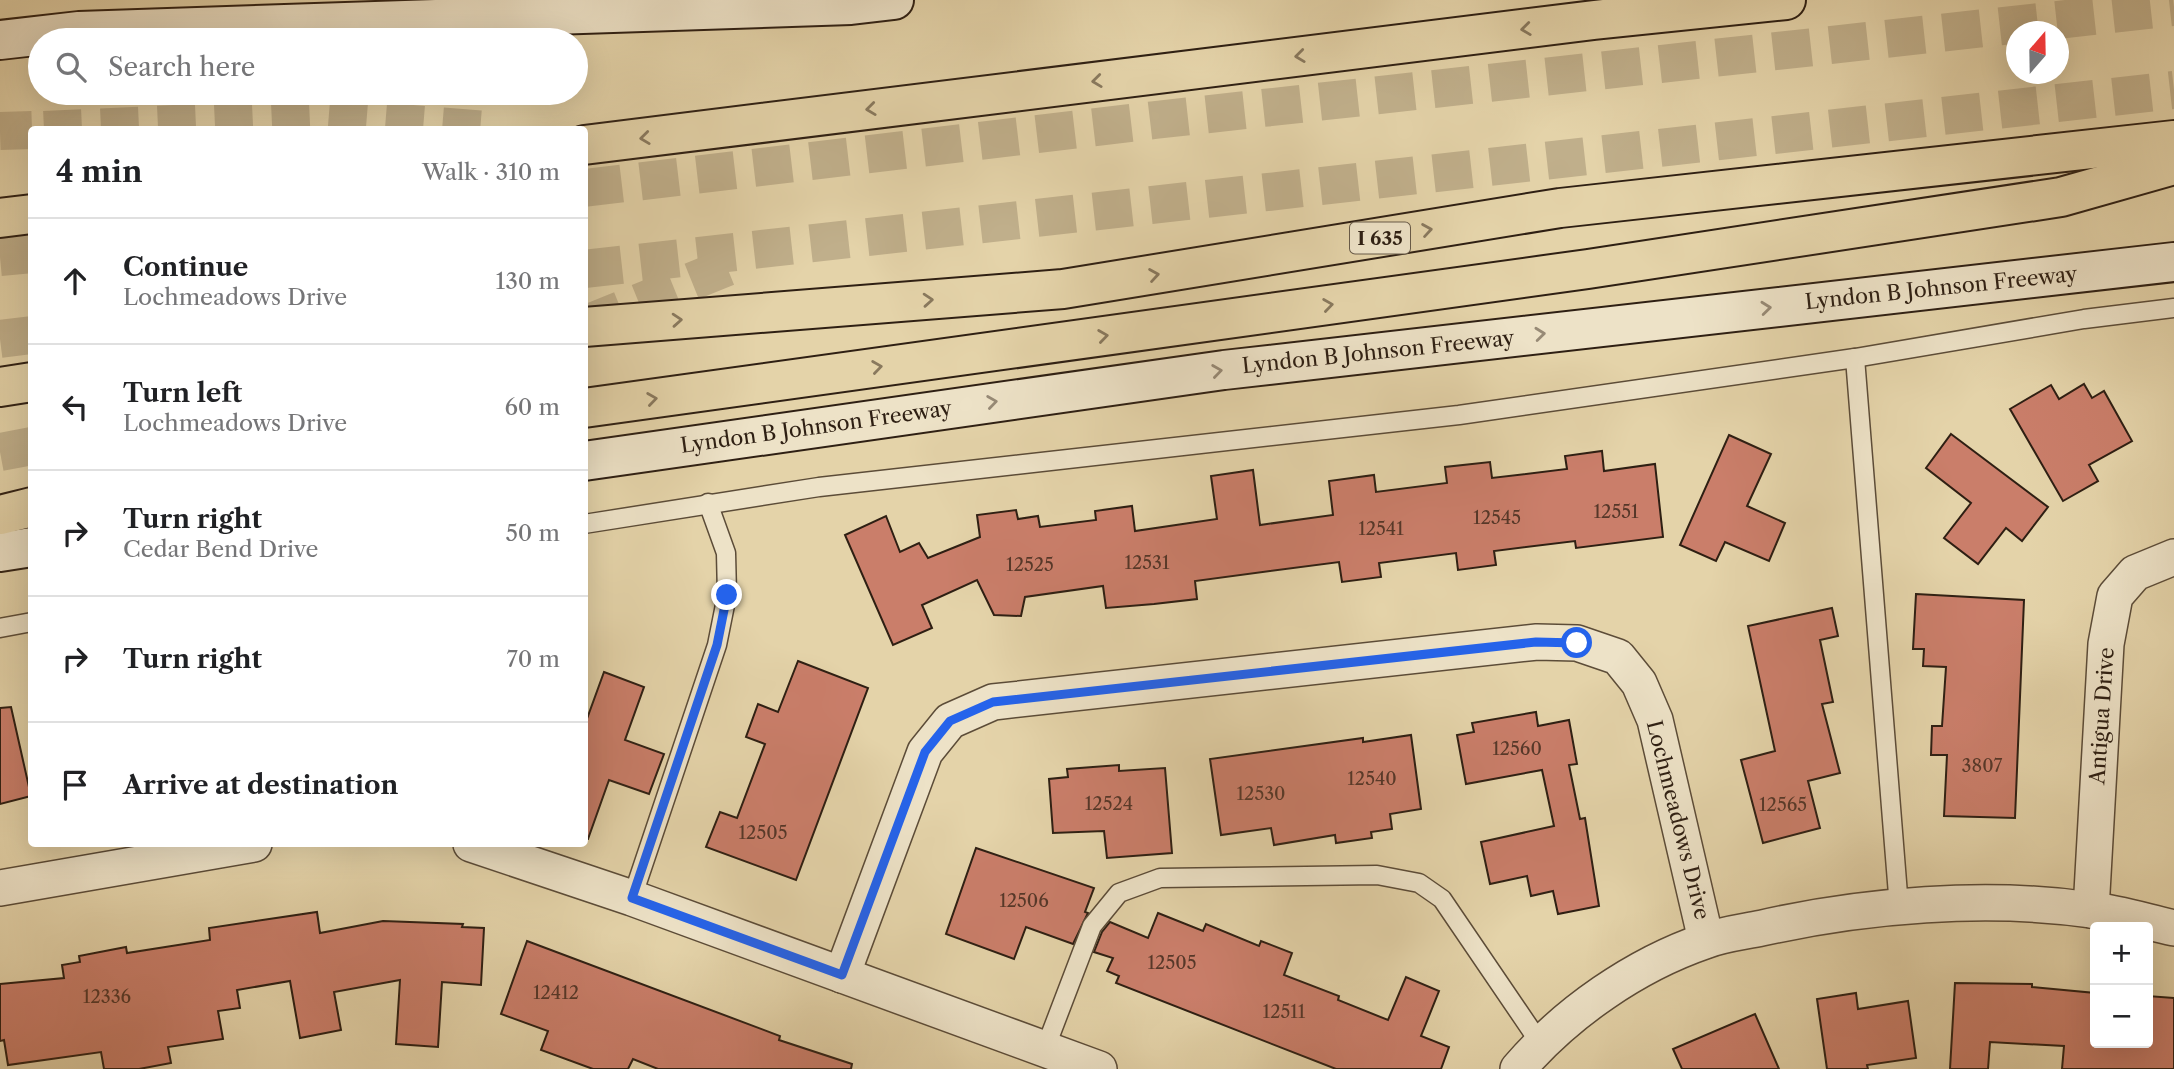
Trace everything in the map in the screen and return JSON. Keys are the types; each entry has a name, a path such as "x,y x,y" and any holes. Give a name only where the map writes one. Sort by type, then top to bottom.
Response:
{"highway":[{"path":"1594,20 1635,0"},
{"path":"588,145 1594,20 1786,0"},
{"name":"I 635","path":"588,327 1063,289 1560,208 2174,140"},
{"path":"588,407 1588,269 2061,197 2174,165"},
{"path":"0,218 28,214"},
{"path":"0,387 28,383"},
{"path":"0,515 28,508"}],"main road":[{"path":"170,28 837,6 894,0"},
{"path":"0,40 28,37"},
{"name":"Lyndon B Johnson Freeway","path":"588,460 1224,370 2174,262"},
{"path":"0,552 28,548"}],"street":[{"name":"Antigua Drive","path":"2091,910 2106,644 2115,596 2135,573 2174,557"},
{"name":"Lochmeadows Drive","path":"842,975 925,752 950,721 993,702 1536,642 1577,643 1618,657 1639,683 1655,720 1706,940"},
{"path":"0,888 237,847"},
{"path":"480,847 632,898 1099,1069"},
{"path":"1529,1056 1591,1003 1654,962 1706,940 1804,919 1899,907 2001,905 2091,910 2174,928"}],"lane":[{"path":"588,523 708,503 1016,463 1459,415 1855,358 2072,321 2174,308"},
{"path":"1855,358 1899,907"},
{"path":"632,898 717,645 727,595 726,553 708,503"},
{"path":"0,628 28,623"},
{"path":"1045,1049 1092,926 1119,893 1160,878 1377,875 1419,883 1442,899 1529,1056"}],"building":[{"path":"2084,384 2092,398 2104,391 2132,441 2089,465 2098,481 2063,501 2010,409 2051,385 2059,399"},
{"path":"1951,434 2048,507 2022,541 2006,528 1978,564 1944,538 1971,503 1926,468"},
{"path":"1729,435 1771,454 1747,506 1785,523 1769,561 1725,542 1716,561 1680,545"},
{"path":"1602,451 1604,471 1655,464 1663,537 1576,548 1575,541 1494,551 1496,565 1458,570 1456,553 1379,563 1381,577 1342,582 1339,562 1195,581 1197,599 1154,604 1106,608 1103,586 1025,597 1021,616 994,615 977,580 922,605 932,628 893,645 845,535 886,516 900,552 919,543 928,558 980,537 977,515 1016,510 1018,519 1038,516 1040,527 1096,520 1095,511 1132,506 1135,531 1217,519 1211,476 1253,470 1260,525 1333,515 1329,481 1374,475 1376,492 1447,483 1445,467 1490,462 1492,478 1567,469 1565,456"},
{"path":"1916,594 2024,600 2015,818 1944,816 1947,755 1931,755 1932,726 1942,726 1946,667 1923,666 1924,649 1913,649"},
{"path":"1832,608 1838,636 1820,640 1833,702 1822,704 1840,773 1808,781 1820,828 1763,843 1741,760 1775,751 1748,626"},
{"path":"798,661 868,688 796,880 706,847 720,812 737,818 765,744 746,737 758,704 778,712"},
{"path":"604,672 644,687 625,740 664,754 649,794 609,780 588,839 588,716"},
{"path":"11,707 28,783 28,797 0,804 0,708"},
{"path":"1536,712 1538,726 1569,720 1577,764 1569,765 1580,819 1585,818 1599,906 1558,914 1553,891 1531,896 1527,876 1490,884 1481,842 1554,826 1542,770 1466,784 1457,735 1474,732 1472,723"},
{"path":"1411,735 1421,809 1390,814 1392,829 1371,832 1372,838 1336,843 1335,835 1274,845 1271,828 1221,835 1210,759 1363,738 1363,742"},
{"path":"1119,765 1119,771 1165,768 1172,853 1107,858 1104,831 1053,833 1049,779 1068,777 1067,769"},
{"path":"976,848 1094,888 1085,912 1088,913 1073,944 1026,927 1014,959 946,934"},
{"path":"317,912 320,933 383,921 463,924 462,927 484,928 481,985 442,982 438,1047 396,1044 400,980 334,992 341,1030 300,1038 290,981 237,990 240,1008 218,1011 223,1039 168,1047 171,1063 139,1069 104,1069 101,1052 8,1065 4,1040 0,1041 0,984 64,978 62,965 80,962 79,956 126,947 127,953 210,940 209,928"},
{"path":"1158,913 1203,931 1206,924 1259,946 1261,941 1292,953 1284,975 1339,996 1338,1000 1388,1020 1406,977 1439,991 1421,1036 1449,1047 1441,1069 1336,1069 1116,983 1119,976 1107,971 1113,958 1094,952 1102,932 1110,922 1148,938"},
{"path":"527,941 780,1036 779,1040 852,1064 851,1069 658,1069 633,1059 628,1069 593,1069 541,1050 548,1031 501,1014"},
{"path":"1955,983 2032,984 2032,987 2090,993 2090,1048 2153,1048 2153,996 2174,998 2174,1069 2062,1069 2064,1046 1990,1042 1988,1069 1950,1069"},
{"path":"1856,993 1858,1009 1908,1001 1916,1058 1867,1065 1868,1069 1827,1069 1817,999"},
{"path":"1755,1014 1779,1069 1682,1069 1673,1049"}],"tunnel":[{"path":"588,188 1155,120 2174,7"},
{"path":"588,269 2174,90"},
{"path":"131,126 327,117 437,126"},
{"path":"0,131 28,130"},
{"path":"0,257 28,254"},
{"path":"588,323 732,265"},
{"path":"0,339 28,336"},
{"path":"0,452 28,447"}],"route":[{"path":"727,595 717,645 632,898 842,975 925,752 950,721 993,702 1536,642 1577,643"}]}
